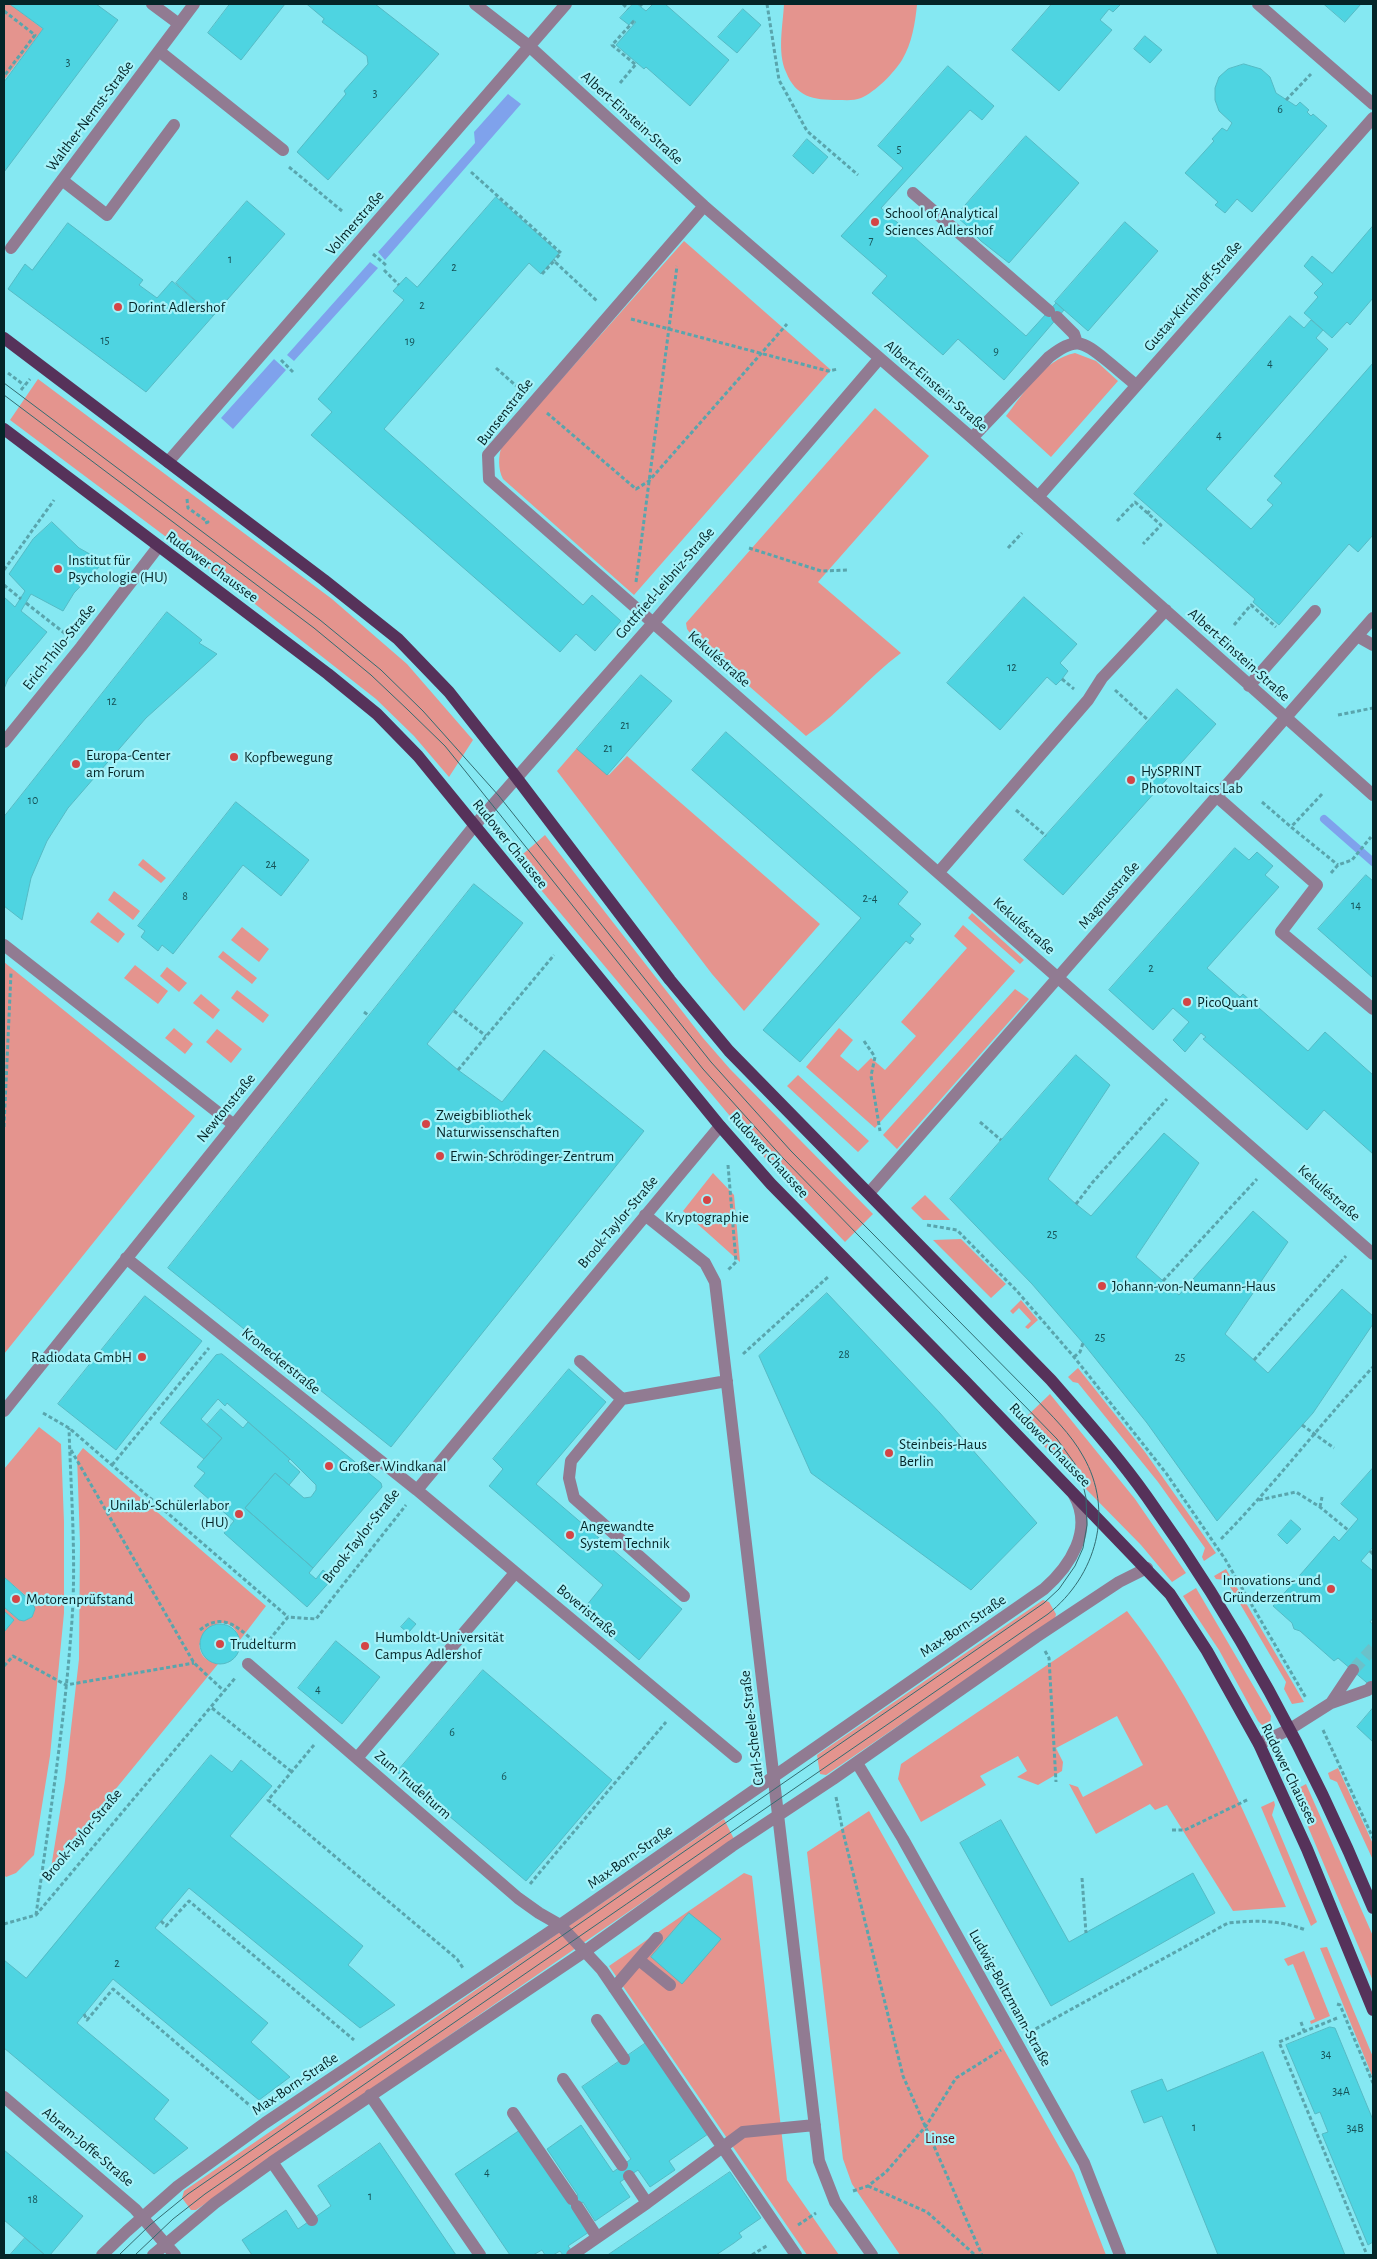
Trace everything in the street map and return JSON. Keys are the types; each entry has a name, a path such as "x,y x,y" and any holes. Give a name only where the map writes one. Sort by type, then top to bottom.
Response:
{"main road":[{"name":"Rudower Chaussee","path":"4,338 324,580 398,639 449,692 670,980 729,1051 1051,1380 1135,1481 1200,1575 1290,1729 1311,1769 1373,1908"},
{"name":"Rudower Chaussee","path":"4,429 158,547 268,627 377,714 418,756 720,1126 771,1184 1072,1490 1170,1594 1207,1651 1259,1744 1307,1849 1373,2010"}],"street":[{"path":"152,4 179,24"},
{"name":"Albert-Einstein-Straße","path":"475,4 529,46 704,206 972,438 1166,610 1284,718 1373,795"},
{"name":"Volmerstraße","path":"168,462 566,4"},
{"path":"1258,4 1373,104"},
{"name":"Walther-Nernst-Straße","path":"11,248 179,24 191,5"},
{"path":"159,51 283,150"},
{"name":"Gustav-Kirchhoff-Straße","path":"1038,497 1373,118"},
{"path":"62,180 107,215 174,125"},
{"path":"913,193 1053,314 1074,334 1077,343"},
{"name":"Bunsenstraße","path":"653,623 490,479 488,455 704,206"},
{"path":"972,438 1049,357 1063,346 1077,343 1088,345 1136,385"},
{"name":"Gottfried-Leibniz-Straße","path":"474,825 653,623 879,359"},
{"name":"Erich-Thilo-Straße","path":"4,742 81,647 158,547"},
{"path":"939,872 1088,700 1102,678 1166,610"},
{"path":"1249,686 1315,611"},
{"name":"Magnusstraße","path":"869,1193 1373,618"},
{"name":"Kekuléstraße","path":"653,623 1373,1254"},
{"path":"1357,636 1373,645"},
{"path":"1216,796 1317,885 1281,932 1373,1009"},
{"name":"Newtonstraße","path":"4,1411 474,825"},
{"path":"8,949 234,1125"},
{"name":"Brook-Taylor-Straße","path":"417,1490 720,1126"},
{"name":"Carl-Scheele-Straße","path":"645,1215 705,1263 716,1282 780,1814 819,2161 835,2202 872,2255"},
{"name":"Kroneckerstraße","path":"126,1258 417,1490"},
{"path":"580,1362 622,1399"},
{"path":"684,1596 574,1498 569,1478 571,1461 622,1399 727,1376"},
{"name":"Boveristraße","path":"417,1490 736,1757"},
{"name":"Max-Born-Straße","path":"102,2255 146,2221 190,2177 265,2124 560,1925 1034,1597 1057,1577 1071,1560 1080,1535 1082,1515 1072,1490"},
{"path":"153,2255 215,2203 272,2162 584,1952 1036,1637 1119,1582 1147,1568"},
{"path":"357,1758 516,1573"},
{"name":"Zum Trudelturm","path":"248,1664 518,1898 538,1913 560,1925 602,1970 723,2145 796,2255"},
{"path":"1331,1704 1353,1670"},
{"path":"1259,1744 1290,1729 1331,1704 1368,1690 1371,1687"},
{"name":"Ludwig-Boltzmann-Straße","path":"857,1763 903,1839 1084,2163 1120,2255"},
{"path":"614,1988 657,1938"},
{"path":"639,1960 670,1985"},
{"path":"597,2020 624,2059"},
{"path":"562,2079 647,2203"},
{"path":"370,2095 480,2255"},
{"name":"Abram-Joffe-Straße","path":"4,2096 146,2221 175,2255"},
{"path":"513,2113 597,2237"},
{"path":"572,2255 647,2203 743,2132 814,2126"},
{"path":"272,2162 312,2220"}],"path":[{"path":"623,4 628,9"},
{"path":"767,4 779,80 807,131 858,175"},
{"path":"4,11 35,35 4,76"},
{"path":"620,83 636,64 612,45 634,21"},
{"path":"1286,100 1314,72"},
{"path":"283,150 277,157 342,211"},
{"path":"471,172 561,253 542,274"},
{"path":"632,604 682,231"},
{"path":"554,261 610,313 828,371 838,369"},
{"path":"384,270 399,285"},
{"path":"496,368 636,490 649,481 787,324"},
{"path":"8,373 24,385"},
{"path":"21,390 33,374"},
{"path":"189,491 186,498 188,508 208,522 203,524"},
{"path":"4,570 54,500"},
{"path":"1118,521 1135,502 1161,525 1144,544"},
{"path":"1147,514 1151,509"},
{"path":"1008,548 1022,533"},
{"path":"749,548 821,571 848,570"},
{"path":"4,585 20,599"},
{"path":"26,603 81,647"},
{"path":"1234,624 1251,605 1290,640"},
{"path":"1102,678 1148,720"},
{"path":"1338,715 1373,708"},
{"path":"1291,827 1322,794"},
{"path":"1003,798 1046,836"},
{"path":"1262,802 1338,865"},
{"path":"1317,885 1338,865 1352,860 1371,837"},
{"path":"4,1127 8,949"},
{"path":"458,1070 554,955"},
{"path":"454,1011 486,1036"},
{"path":"364,1012 368,1015"},
{"path":"864,1041 876,1057 871,1076 880,1131"},
{"path":"1076,1204 1167,1099"},
{"path":"980,1122 1001,1140"},
{"path":"716,1282 736,1262 728,1165"},
{"path":"1164,1281 1257,1179"},
{"path":"1254,1360 1346,1256"},
{"path":"727,1376 829,1276"},
{"path":"112,1464 220,1333"},
{"path":"1074,1357 1080,1352 1083,1343"},
{"path":"1221,1539 1258,1500 1314,1432 1373,1367"},
{"path":"43,1414 69,1428 288,1617"},
{"path":"1302,1425 1334,1448"},
{"path":"4,1924 36,1915 57,1768 72,1631 73,1535 69,1428"},
{"path":"69,1447 194,1663 224,1691"},
{"name":"Brook-Taylor-Straße","path":"36,1915 288,1617 316,1619 417,1490"},
{"path":"1258,1500 1296,1492 1320,1507 1348,1530"},
{"path":"1320,1507 1322,1497"},
{"path":"200,1630 213,1621 230,1623 262,1649"},
{"path":"1036,1637 1049,1658 1056,1782"},
{"path":"4,1666 13,1656 66,1685 194,1663"},
{"path":"212,1708 292,1772"},
{"path":"518,1898 677,1708"},
{"path":"326,1731 268,1800 457,1959 473,1983"},
{"path":"833,1779 843,1832 903,2076 982,2255"},
{"path":"1172,1830 1185,1830 1249,1799"},
{"path":"1082,1878 1086,1933"},
{"path":"161,1921 166,1926 188,1901 360,2045 368,2056"},
{"path":"853,2191 868,2186 886,2172 926,2126 956,2078 1015,2041 1228,1923 1258,1920 1288,1923 1306,1930"},
{"path":"84,2014 87,2020 113,1989 257,2112 265,2124"},
{"path":"1337,2004 1340,2005 1373,2083"},
{"path":"1337,2018 1278,2042 1367,2255"},
{"path":"1300,2022 1304,2032"},
{"path":"868,2186 927,2212 975,2255"}],"green space":[{"path":"4,4 10,4 43,29 4,80"},
{"path":"784,4 917,5 911,40 899,65 884,82 872,91 858,99 847,100 813,98 800,92 790,80 783,64 782,56 781,38"},
{"path":"684,241 831,370 634,595 503,479 499,467 500,454 502,446"},
{"path":"1075,353 1096,361 1118,381 1051,457 1006,416 1028,387 1044,370 1053,362"},
{"path":"38,379 332,599 407,664 473,740 449,777 414,736 376,699 241,593 10,420"},
{"path":"875,408 929,456 818,582 901,653 819,727 806,736 693,637 687,629 686,623"},
{"path":"577,748 609,775 627,756 820,924 744,1011 712,974 557,771"},
{"path":"545,835 703,1038 730,1069 873,1214 845,1242 770,1164 516,860"},
{"path":"143,859 166,878 161,883 138,865"},
{"path":"114,891 140,911 133,920 108,900"},
{"path":"98,912 125,934 118,943 90,922"},
{"path":"972,913 1024,960 1020,964 968,918"},
{"path":"963,925 1015,971 875,1128 806,1067 839,1028 853,1040 840,1056 858,1071 871,1058 885,1070 916,1036 901,1022 967,948 954,936"},
{"path":"242,927 269,949 259,962 231,940"},
{"path":"223,951 257,978 252,984 218,957"},
{"path":"4,962 195,1116 4,1354"},
{"path":"135,965 168,991 158,1004 124,978"},
{"path":"167,967 187,983 179,992 160,976"},
{"path":"1015,989 1029,999 897,1149 883,1135"},
{"path":"237,990 269,1015 263,1023 231,998"},
{"path":"201,994 220,1010 213,1019 193,1003"},
{"path":"174,1028 193,1044 185,1054 165,1038"},
{"path":"217,1029 242,1049 231,1063 206,1042"},
{"path":"798,1075 869,1141 858,1152 787,1086"},
{"path":"713,1173 734,1195 740,1262 683,1211"},
{"path":"925,1195 950,1220 923,1220 911,1208"},
{"path":"961,1239 1006,1284 991,1298 933,1240"},
{"path":"1021,1300 1038,1320 1028,1329 1025,1327 1031,1321 1019,1308 1013,1314 1010,1311"},
{"path":"1078,1368 1145,1452 1216,1553 1204,1561 1202,1557 1205,1548 1158,1482 1078,1383 1073,1382 1068,1377"},
{"path":"1050,1394 1135,1499 1186,1573 1172,1582 1141,1545 1033,1435 1037,1429 1026,1417"},
{"path":"39,1427 61,1444 64,1522 64,1613 50,1756 34,1855 16,1873 6,1877 4,1875 4,1632 14,1620 4,1611 4,1607 17,1618 24,1620 32,1617 35,1609 32,1601 4,1577 4,1469"},
{"path":"83,1448 266,1606 240,1640 233,1628 224,1623 215,1625 207,1631 201,1640 200,1649 205,1658 218,1664 51,1868 65,1781 79,1659 80,1543 77,1456"},
{"path":"1226,1569 1304,1702 1292,1704 1284,1689 1286,1682 1226,1580 1216,1579 1214,1576"},
{"path":"1196,1588 1271,1716 1270,1725 1264,1727 1258,1721 1219,1650 1183,1596"},
{"path":"1043,1600 1049,1602 1056,1614 1055,1619 826,1775 820,1774 817,1755"},
{"path":"1127,1611 1175,1680 1216,1753 1286,1907 1233,1911 1167,1805 1155,1810 1150,1804 1096,1834 1069,1784 1078,1787 1083,1797 1143,1765 1117,1716 1056,1748 1063,1762 1062,1771 1038,1785 1017,1777 1027,1771 1018,1756 980,1776 986,1785 921,1822 898,1779 901,1764"},
{"path":"1338,1768 1373,1844 1373,1860 1337,1782 1330,1779 1328,1773"},
{"path":"1306,1784 1373,1936 1373,1981 1293,1791"},
{"path":"1274,1801 1275,1805 1272,1815 1317,1922 1311,1926 1261,1807"},
{"name":"Linse","path":"869,1811 1074,2173 1106,2255 900,2255 852,2184 843,2159 807,1852"},
{"path":"724,1819 734,1839 196,2210 191,2210 182,2198 184,2191"},
{"path":"744,1873 752,1876 787,2180 839,2255 807,2255 609,1966"},
{"path":"1327,1947 1373,2057 1373,2078 1320,1948"},
{"path":"1304,1951 1330,2016 1311,2024 1310,2021 1315,2019 1293,1964 1288,1966 1284,1959"}],"water":[{"path":"508,94 521,104 385,260 378,252 475,143 474,132"},
{"path":"370,262 378,268 294,361 287,355"},
{"path":"274,359 286,370 233,429 221,418"}],"building":[{"path":"10,4 96,4 118,20 4,172 4,82 43,29"},
{"path":"230,4 285,4 241,60 208,33"},
{"path":"307,4 375,4 439,54 328,180 297,152 346,94 344,91 368,64 367,56 322,22 324,19"},
{"path":"633,4 637,4 646,11 653,4 665,4 729,60 690,106 646,67 644,69 616,45 636,22 633,20 629,25 620,18"},
{"path":"1052,4 1121,4 1113,12 1109,9 1100,20 1112,30 1059,91 1012,50"},
{"path":"1324,4 1361,4 1345,22"},
{"path":"743,9 761,25 737,53 718,37"},
{"path":"1145,36 1162,50 1150,63 1134,49"},
{"path":"1244,64 1261,69 1270,77 1276,93 1296,106 1300,102 1309,110 1307,112 1311,116 1313,114 1327,126 1252,212 1237,199 1225,213 1215,205 1218,202 1185,173 1214,141 1212,139 1222,128 1227,131 1232,123 1219,111 1215,100 1215,88 1219,77 1228,69"},
{"name":"School of Analytical Sciences Adlershof","path":"948,66 994,106 982,120 970,110 881,208 1026,336 1056,303 1064,310 1004,380 958,339 943,355 872,293 887,276 841,236 903,168 878,146"},
{"path":"1026,136 1079,183 1009,263 981,241 956,216"},
{"path":"807,139 828,157 813,174 793,156"},
{"path":"496,197 559,253 541,274 529,263 384,429 583,605 592,595 621,621 595,651 576,634 560,652 311,435 332,412 318,399 404,300 393,291 406,277 417,287"},
{"path":"247,201 285,234 213,316 176,283"},
{"path":"1125,222 1158,251 1088,331 1055,302"},
{"name":"Dorint Adlershof","path":"68,223 143,280 139,285 157,298 172,281 213,316 146,392 8,289 25,264 32,270"},
{"path":"1373,226 1373,298 1350,325 1347,322 1332,338 1304,313 1318,297 1314,293 1323,284 1304,266 1312,256 1332,273"},
{"path":"1290,316 1304,328 1311,320 1323,330 1316,338 1328,349 1206,489 1251,529 1273,505 1267,500 1282,483 1274,476 1373,363 1373,535 1358,552 1349,544 1279,625 1253,602 1255,599 1134,494"},
{"path":"52,522 79,548 104,562 74,593 63,611 31,594 21,611 47,632 8,679 4,689 4,597 15,607 25,591 9,574 33,539"},
{"path":"1024,597 1077,644 1060,663 1068,671 1062,679 1056,685 1047,677 1000,730 947,683"},
{"name":"Europa-Center am Forum","path":"167,612 202,640 199,643 217,654 146,718 68,808 47,841 31,878 22,920 4,906 4,817"},
{"path":"641,675 672,701 607,775 577,749"},
{"name":"HySPRINT Photovoltaics Lab","path":"1177,689 1216,724 1063,895 1024,860"},
{"path":"726,732 908,892 898,904 921,924 910,936 914,939 910,944 906,941 800,1062 763,1030 861,918 692,770"},
{"path":"236,802 309,860 281,896 243,865 173,954 162,945 158,951 141,937 145,931 138,926"},
{"name":"PicoQuant","path":"1235,848 1249,860 1257,852 1273,866 1265,875 1279,887 1207,968 1240,997 1243,994 1308,1051 1325,1032 1373,1075 1373,1154 1324,1110 1307,1130 1203,1039 1206,1037 1201,1033 1185,1052 1173,1040 1189,1022 1173,1008 1153,1030 1109,990"},
{"path":"1366,875 1373,881 1373,978 1318,929"},
{"name":"Erwin-Schrödinger-Zentrum","path":"474,884 523,923 427,1044 458,1070 502,1102 544,1050 644,1131 391,1447 168,1268"},
{"name":"Johann-von-Neumann-Haus","path":"1076,1055 1110,1085 1048,1179 1091,1216 1164,1133 1199,1163 1136,1257 1179,1295 1253,1211 1288,1242 1225,1334 1268,1373 1342,1289 1373,1316 1373,1324 1313,1413 1217,1521 1147,1423 1083,1343 1032,1284 950,1199"},
{"name":"Steinbeis-Haus Berlin","path":"827,1293 940,1413 1037,1523 971,1590 811,1473 759,1356"},
{"name":"Radiodata GmbH","path":"145,1296 202,1341 116,1450 58,1404"},
{"name":"Großer Windkanal","path":"222,1354 381,1483 382,1487 313,1568 245,1508 275,1473 304,1498 311,1497 316,1490 316,1485 290,1459 227,1403 225,1406 218,1399 201,1419 222,1438 204,1459 160,1423 216,1355"},
{"name":"Angewandte System Technik","path":"569,1369 606,1402 536,1484 682,1609 639,1660 582,1611 603,1585 489,1486 503,1469 493,1459"},
{"name":"‚Unilab‘-Schülerlabor (HU)","path":"221,1409 243,1428 248,1422 290,1459 288,1461 300,1472 289,1485 275,1473 245,1508 313,1568 309,1573 316,1579 323,1570 333,1578 307,1607 224,1533 234,1521 194,1486 205,1473 197,1467 222,1438 207,1425"},
{"name":"Innovations- und Gründerzentrum","path":"1373,1468 1373,1547 1361,1561 1373,1571 1373,1618 1370,1622 1373,1624 1373,1688 1338,1658 1334,1661 1300,1631 1294,1629 1292,1623 1273,1606 1334,1536 1339,1541 1358,1519 1341,1504"},
{"path":"1291,1520 1301,1529 1287,1544 1278,1535"},
{"name":"Motorenprüfstand","path":"4,1577 33,1603 35,1609 32,1617 24,1621 19,1620 4,1607"},
{"name":"Motorenprüfstand","path":"4,1611 14,1620 4,1632"},
{"path":"409,1618 416,1624 408,1633 401,1627"},
{"name":"Trudelturm","path":"216,1624 224,1624 231,1627 237,1633 240,1644 237,1655 231,1661 224,1664 216,1664 209,1661 203,1655 200,1648 200,1640 203,1633 209,1627"},
{"path":"336,1641 380,1677 342,1724 298,1688"},
{"path":"483,1670 612,1780 526,1881 397,1772"},
{"path":"1373,1708 1373,1742 1357,1727"},
{"path":"211,1755 232,1772 241,1760 272,1786 230,1836 363,1946 348,1965 395,2005 360,2028 189,1888 155,1928 268,2023 251,2042 290,2077 259,2100 113,1979 77,2023 169,2100 154,2119 188,2148 154,2174 4,2048 4,1960 26,1978"},
{"path":"1001,1820 1069,1942 1193,1873 1215,1913 1051,2006 960,1843"},
{"path":"689,1913 721,1939 682,1984 651,1957"},
{"path":"1330,2027 1335,2028 1373,2120 1373,2242 1368,2245 1322,2134 1328,2132 1320,2112 1315,2114 1286,2045"},
{"path":"646,2043 708,2134 669,2161 675,2170 650,2187 638,2170 620,2182 630,2197 595,2221 583,2202 573,2209 589,2232 568,2246 575,2255 563,2255 560,2251 553,2255 545,2255 542,2250 533,2255 510,2255 455,2174 520,2130 568,2201 578,2195 547,2149 581,2125 613,2172 631,2159 582,2087"},
{"path":"1263,2052 1345,2255 1218,2255 1162,2116 1144,2123 1131,2091 1162,2079 1167,2091"},
{"path":"380,2143 456,2255 252,2255 242,2240 286,2210 298,2229 331,2206 318,2186"},
{"path":"4,2150 83,2216 50,2255 45,2255 4,2220"},
{"path":"730,2172 761,2218 739,2233 742,2237 734,2243 716,2255 608,2255"},
{"path":"25,2238 45,2255 10,2255"}],"waterway":[{"path":"1324,819 1373,862"}],"tunnel":[{"path":"1353,1670 1373,1648"}],"tram line":[{"path":"4,383 320,620 381,670 423,711 499,796 711,1062 791,1151 1034,1397 1073,1440 1093,1477 1098,1499 1099,1520 1089,1562 1065,1599 1048,1614 205,2194 173,2219 135,2255"},
{"path":"4,395 314,628 371,675 445,746 703,1069 783,1158 1057,1439 1075,1464 1082,1480 1086,1498 1087,1525 1083,1548 1075,1566 1059,1589 1044,1603 188,2194 150,2225 119,2255"}],"place":[{"name":"School of Analytical Sciences Adlershof","path":"875,222"},
{"name":"Dorint Adlershof","path":"118,307"},
{"name":"Institut für Psychologie (HU)","path":"58,569"},
{"name":"Kopfbewegung","path":"234,757"},
{"name":"Europa-Center am Forum","path":"76,764"},
{"name":"HySPRINT Photovoltaics Lab","path":"1131,780"},
{"name":"PicoQuant","path":"1187,1002"},
{"name":"Zweigbibliothek Naturwissenschaften","path":"426,1124"},
{"name":"Erwin-Schrödinger-Zentrum","path":"440,1156"},
{"name":"Kryptographie","path":"707,1200"},
{"name":"Johann-von-Neumann-Haus","path":"1102,1286"},
{"name":"Radiodata GmbH","path":"142,1357"},
{"name":"Steinbeis-Haus Berlin","path":"889,1453"},
{"name":"Großer Windkanal","path":"329,1466"},
{"name":"‚Unilab‘-Schülerlabor (HU)","path":"239,1514"},
{"name":"Angewandte System Technik","path":"570,1535"},
{"name":"Innovations- und Gründerzentrum","path":"1331,1589"},
{"name":"Motorenprüfstand","path":"16,1599"},
{"name":"Trudelturm","path":"220,1644"},
{"name":"Humboldt-Universität Campus Adlershof","path":"365,1646"}]}
